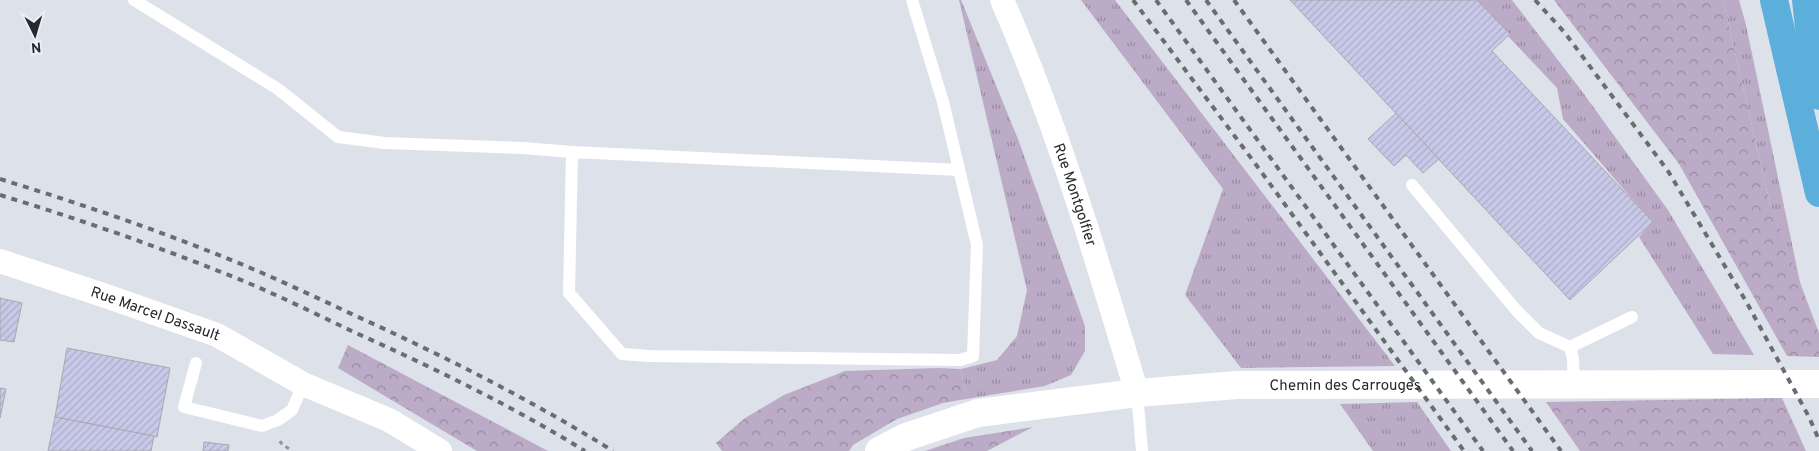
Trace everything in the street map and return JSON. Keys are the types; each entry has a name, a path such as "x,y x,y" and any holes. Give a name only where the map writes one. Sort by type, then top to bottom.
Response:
{"highway":[{"path":"1774,0 1819,193"},
{"path":"1806,0 1819,96"}],"street":[{"name":"Rue Montgolfier","path":"1002,0 1027,56 1074,187 1137,393"},
{"name":"Rue Marcel Dassault","path":"0,262 106,296 217,335 303,384 389,420 440,451"},
{"name":"Chemin des Carrouges","path":"879,451 906,437 978,414 1137,393 1237,386 1361,384 1819,384"}],"lane":[{"path":"134,0 278,89 338,137 385,143 959,170"},
{"path":"572,152 569,294 622,354 649,356 960,360 973,356 977,245 943,102 912,0"},
{"path":"1412,185 1516,310 1539,333 1570,347"},
{"path":"1570,347 1632,317"},
{"path":"1564,385 1573,359 1570,347"},
{"path":"196,363 184,407 262,426 278,420 292,410 303,384"},
{"path":"1137,393 1142,451"}],"path":[{"path":"280,443 292,451"}],"green space":[{"path":"959,0 961,0 1018,139 1085,326 1085,351 1071,375 1045,386 966,399 961,369 997,360 1017,336 1027,290"},
{"path":"1081,0 1115,0 1395,366 1241,368 1185,295 1223,189"},
{"path":"1474,0 1512,0 1581,90 1668,210 1754,355 1713,354 1639,237 1652,222 1563,119 1557,88"},
{"path":"1554,0 1723,0 1769,200 1819,333 1819,357 1787,356 1679,164"},
{"path":"1723,0 1739,0 1746,25 1801,287 1769,200"},
{"path":"348,345 548,451 477,451 338,368"},
{"path":"961,369 966,399 943,403 897,419 853,445 849,451 722,451 716,443 745,418 784,395 845,371"},
{"path":"1782,398 1806,451 1580,451 1546,402"},
{"path":"1417,402 1451,451 1373,451 1340,404"},
{"path":"1033,427 987,451 925,451 964,438"}],"building":[{"path":"1290,0 1477,0 1510,34 1492,51 1653,222 1570,300"},
{"path":"1396,113 1439,159 1423,173 1406,155 1394,166 1368,139"},
{"path":"0,298 22,303 14,342 0,340"},
{"path":"67,348 170,368 157,437 55,417"},
{"path":"0,388 6,389 0,418"},
{"path":"55,417 154,436 151,451 48,451"},
{"path":"204,442 229,445 228,451 203,451"}],"railway":[{"path":"1133,0 1257,166 1464,451"},
{"path":"1156,0 1483,451"},
{"path":"1186,0 1513,451"},
{"path":"1206,0 1532,451"},
{"path":"1234,0 1561,451"},
{"path":"1535,0 1565,33 1668,171 1747,303 1809,417 1819,440"},
{"path":"0,179 131,222 272,277 389,331 519,396 613,451"},
{"path":"0,195 128,237 222,272 266,291 472,388 529,418 585,451"}]}
